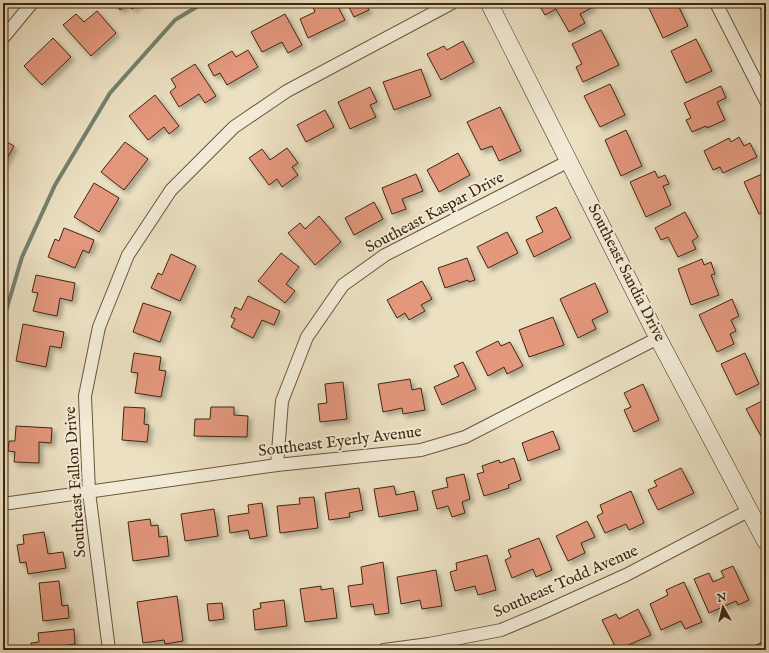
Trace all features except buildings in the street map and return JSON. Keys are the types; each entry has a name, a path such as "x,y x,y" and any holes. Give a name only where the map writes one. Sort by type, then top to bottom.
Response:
{"street":[{"path":"3,38 32,3"},
{"name":"Southeast Fallon Drive","path":"109,650 89,492 85,396 99,327 128,255 171,190 234,127 287,91 452,3"},
{"name":"Southeast Sandia Drive","path":"489,3 658,338 766,542"},
{"path":"716,3 766,102"},
{"name":"Southeast Kaspar Drive","path":"277,465 282,401 307,337 343,285 385,255 569,161"},
{"name":"Southeast Eyerly Avenue","path":"3,504 277,465 421,450 465,437 658,338"},
{"name":"Southeast Todd Avenue","path":"384,650 429,644 501,630 626,575 750,510"}],"waterway":[{"path":"3,321 22,257 55,185 110,93 175,20 203,3"}]}
